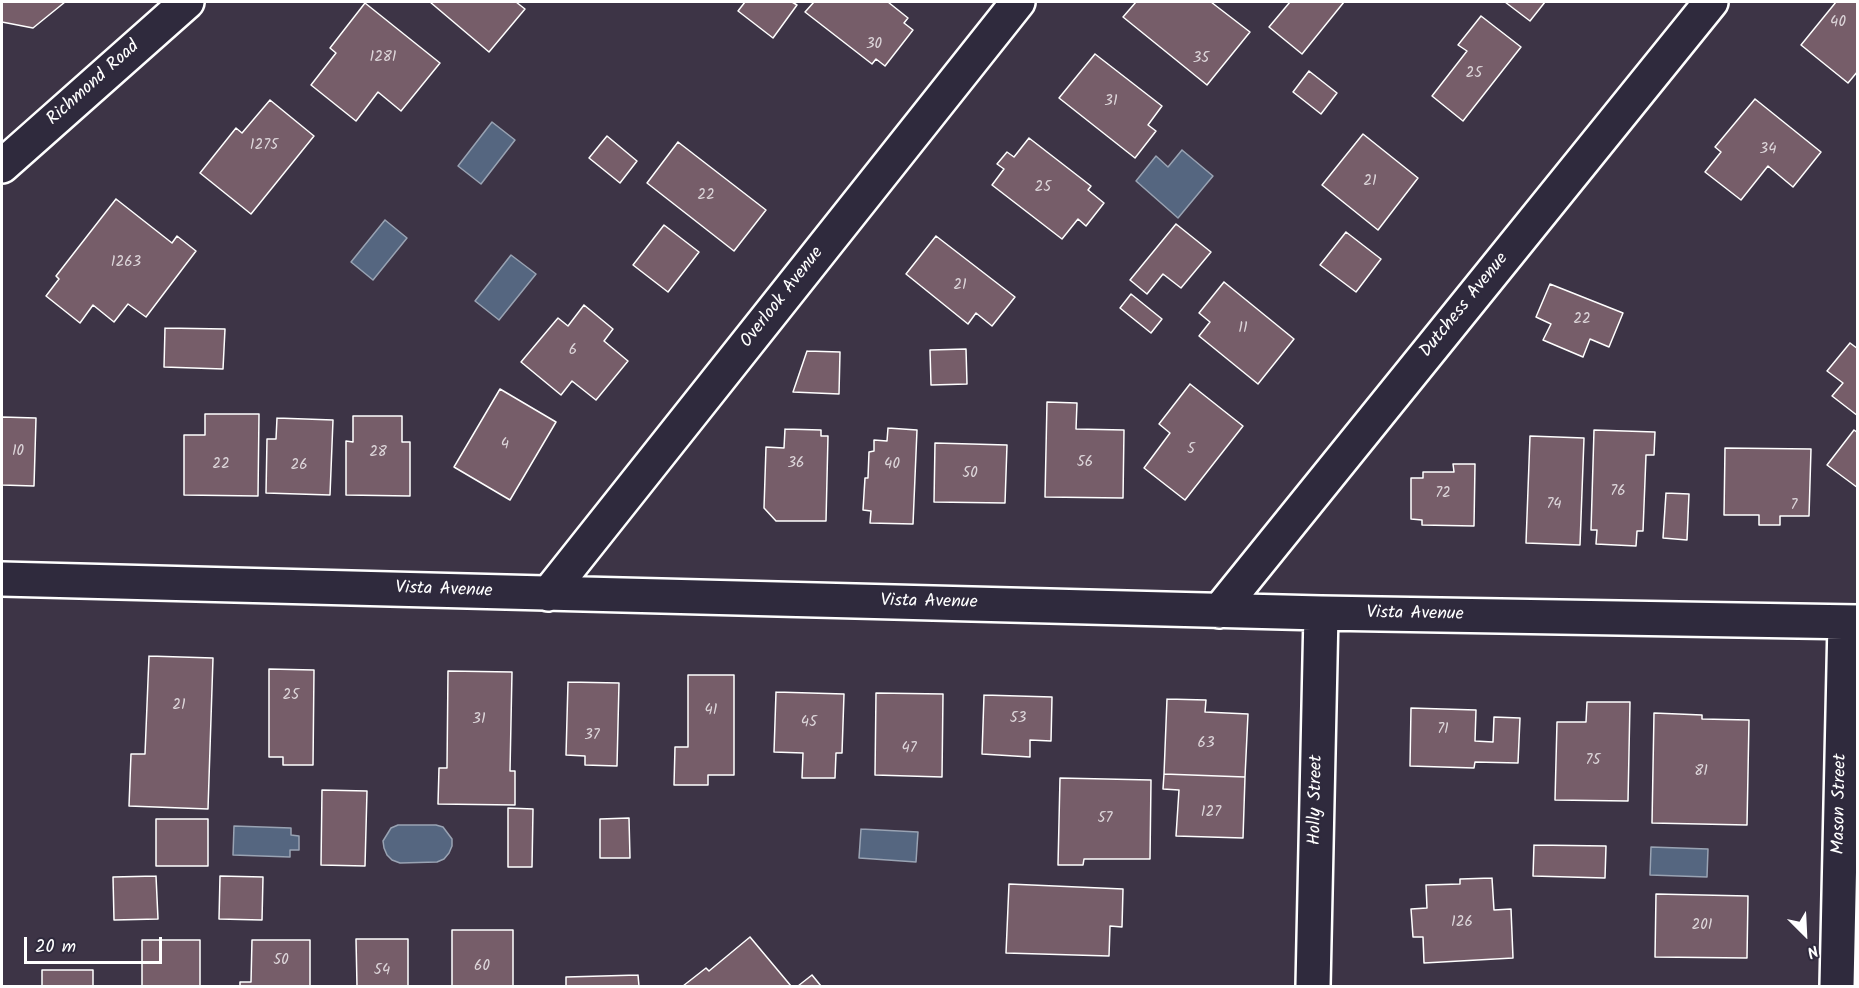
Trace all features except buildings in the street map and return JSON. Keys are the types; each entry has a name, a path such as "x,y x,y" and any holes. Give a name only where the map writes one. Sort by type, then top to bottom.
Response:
{"street":[{"name":"Richmond Road","path":"2,166 187,2"},
{"name":"Overlook Avenue","path":"548,594 1018,2"},
{"name":"Dutchess Avenue","path":"1219,610 1712,2"},
{"name":"Vista Avenue","path":"2,579 1321,613 1851,622"},
{"name":"Holly Street","path":"1313,987 1321,613"},
{"name":"Mason Street","path":"1837,987 1851,622"}],"water":[{"path":"492,122 515,140 481,184 458,166"},
{"path":"1182,150 1213,176 1178,218 1136,181 1156,156 1168,167"},
{"path":"385,220 407,238 373,280 351,262"},
{"path":"511,255 536,274 499,320 475,301"},
{"path":"398,825 443,827 452,839 449,853 437,862 400,863 392,860 387,855 383,841 391,828"},
{"path":"234,826 291,828 291,835 299,836 299,850 290,850 290,857 233,855"},
{"path":"861,829 918,832 916,862 859,858"},
{"path":"1651,847 1708,849 1707,877 1650,875"}]}
